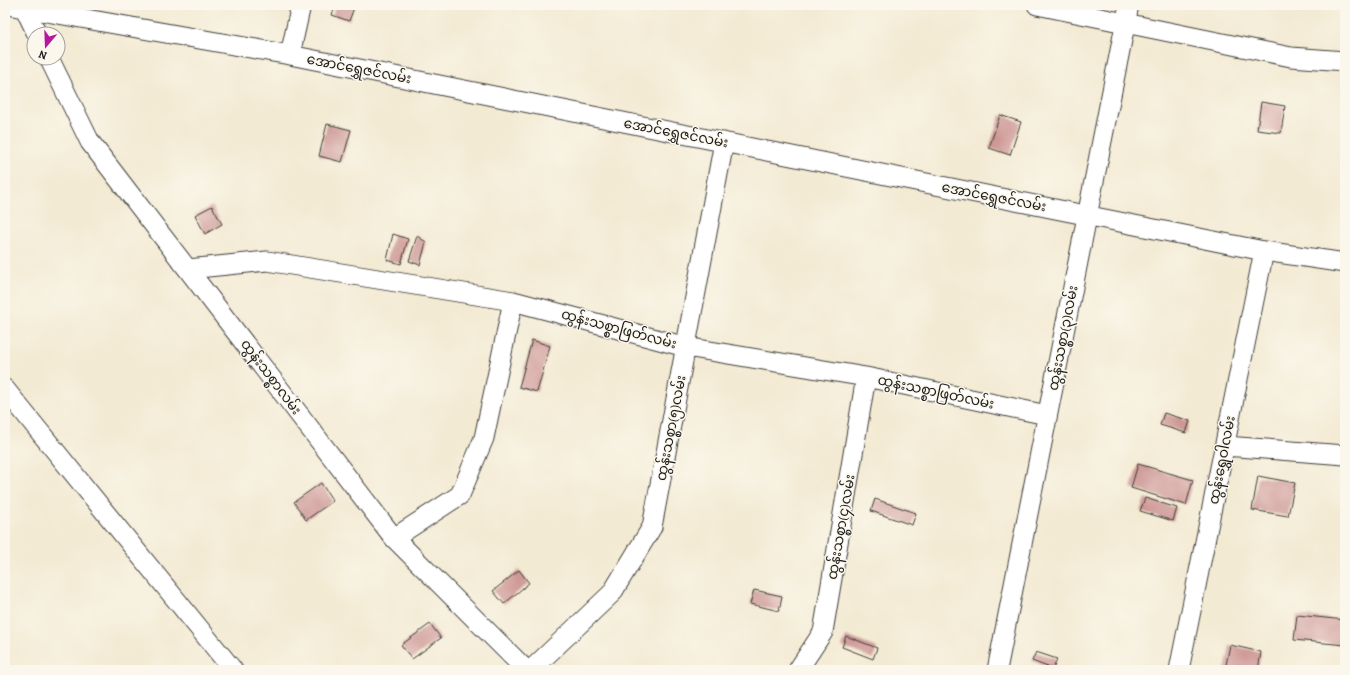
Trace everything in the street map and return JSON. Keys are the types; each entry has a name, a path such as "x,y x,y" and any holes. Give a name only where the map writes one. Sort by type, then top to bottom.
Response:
{"street":[{"name":"အောင်ရွှေဇင်လမ်း","path":"7,5 290,55 1264,251 1345,263"},
{"path":"290,55 300,5"},
{"path":"1037,5 1127,14 1291,57 1345,61"},
{"path":"25,9 33,26"},
{"name":"ထွန်းသစ္စာ(၃)လမ်း","path":"997,670 1127,14"},
{"name":"ထွန်းသစ္စာလမ်း","path":"53,66 90,142 394,538 526,670"},
{"name":"ထွန်းသစ္စာ(၅)လမ်း","path":"531,670 612,594 652,527 724,142"},
{"name":"ထွန်းရွှေဝါလမ်း","path":"1179,670 1264,251"},
{"name":"ထွန်းသစ္စာဖြတ်လမ်း","path":"188,269 267,261 513,301 686,347 866,377 1047,416"},
{"path":"394,538 460,495 484,438 513,301"},
{"name":"ထွန်းသစ္စာ(၄)လမ်း","path":"798,670 823,632 866,377"},
{"path":"5,389 233,670"},
{"path":"1225,446 1345,456"}],"building":[{"path":"336,5 355,5 349,21 332,15"},
{"path":"1261,102 1285,106 1281,133 1257,130"},
{"path":"1000,115 1021,122 1010,155 989,148"},
{"path":"327,124 351,130 342,162 319,156"},
{"path":"212,206 222,224 205,234 195,215"},
{"path":"393,234 408,239 401,264 387,260"},
{"path":"417,236 426,242 420,265 409,261"},
{"path":"532,340 550,346 537,392 519,387"},
{"path":"1164,413 1190,421 1186,433 1160,425"},
{"path":"1138,464 1193,480 1186,505 1131,488"},
{"path":"1258,476 1295,483 1288,516 1252,510"},
{"path":"321,483 333,501 306,520 294,502"},
{"path":"1145,498 1177,508 1173,521 1140,511"},
{"path":"875,499 916,513 912,525 871,511"},
{"path":"519,570 529,583 504,604 493,591"},
{"path":"754,590 782,596 779,611 750,604"},
{"path":"1297,615 1345,620 1345,645 1294,640"},
{"path":"430,624 441,638 412,659 401,645"},
{"path":"846,636 877,648 873,659 842,647"},
{"path":"1230,645 1261,652 1258,670 1225,670"},
{"path":"1036,652 1057,659 1053,669 1032,661"}]}
